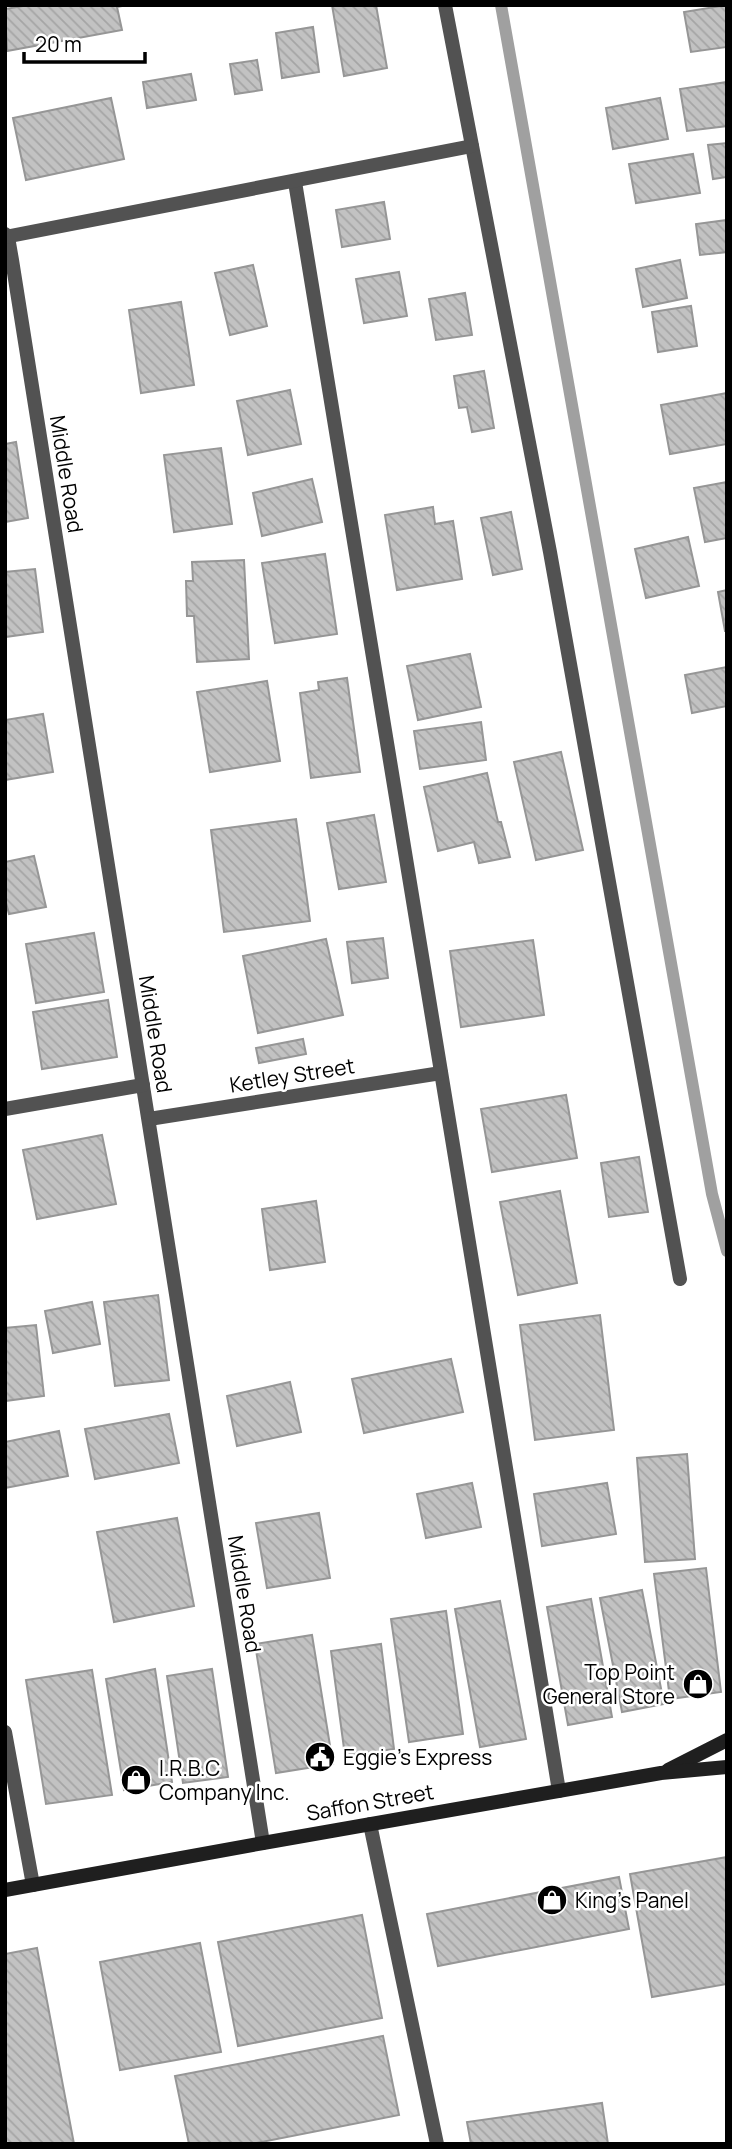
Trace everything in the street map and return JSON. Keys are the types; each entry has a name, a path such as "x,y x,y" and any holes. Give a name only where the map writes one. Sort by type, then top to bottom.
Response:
{"main road":[{"name":"Saffon Street","path":"661,1773 727,1740"},
{"name":"Saffon Street","path":"5,1890 661,1773 727,1767"}],"street":[{"path":"444,5 594,790 680,1279"},
{"path":"6,236 472,146"},
{"path":"295,181 559,1791"},
{"name":"Middle Road","path":"6,236 263,1843"},
{"name":"Ketley Street","path":"149,1119 441,1073"},
{"path":"5,1109 143,1085"},
{"path":"5,1732 33,1885"},
{"path":"370,1824 437,2144"}],"building":[{"path":"29,5 127,5 117,7 122,30 7,51 5,9"},
{"path":"332,5 376,5 387,68 344,76"},
{"path":"727,5 727,47 691,52 684,12"},
{"path":"313,27 319,72 282,78 276,33"},
{"path":"257,60 262,90 235,94 230,64"},
{"path":"191,74 196,100 147,108 143,82"},
{"path":"727,82 727,126 687,131 680,89"},
{"path":"111,98 124,159 26,180 13,118"},
{"path":"660,98 668,139 613,149 606,108"},
{"path":"727,143 727,177 713,179 708,145"},
{"path":"693,154 700,193 636,203 629,164"},
{"path":"384,202 390,239 342,247 336,210"},
{"path":"727,220 727,252 700,255 696,224"},
{"path":"680,260 687,298 643,307 636,269"},
{"path":"253,265 267,326 230,335 215,273"},
{"path":"399,272 407,316 364,323 356,279"},
{"path":"465,293 472,335 436,340 429,299"},
{"path":"181,302 194,385 141,393 129,310"},
{"path":"691,306 697,346 658,352 652,312"},
{"path":"484,371 494,428 472,432 467,407 459,408 454,376"},
{"path":"290,390 301,444 248,455 237,401"},
{"path":"727,393 727,444 670,454 661,405"},
{"path":"16,442 28,518 5,522 5,444"},
{"path":"221,448 232,524 174,532 164,455"},
{"path":"312,479 322,522 262,536 253,493"},
{"path":"727,482 727,538 705,542 694,488"},
{"path":"433,507 435,524 453,521 462,579 397,590 385,515"},
{"path":"511,512 522,569 493,575 481,518"},
{"path":"688,537 699,586 646,598 635,549"},
{"path":"325,554 337,634 275,643 262,563"},
{"path":"244,560 249,659 197,662 194,616 187,616 186,581 193,581 192,562"},
{"path":"35,569 43,632 5,637 5,572"},
{"path":"727,590 727,631 725,631 718,592"},
{"path":"470,654 481,707 418,720 407,666"},
{"path":"727,667 727,706 692,713 685,675"},
{"path":"347,678 360,772 311,778 300,693 319,690 318,682"},
{"path":"267,681 280,761 210,772 197,692"},
{"path":"43,714 53,772 5,780 5,720"},
{"path":"481,722 486,760 420,769 414,731"},
{"path":"561,752 583,850 536,860 514,762"},
{"path":"487,773 498,822 501,822 510,857 479,863 474,842 438,851 424,787"},
{"path":"374,815 386,882 339,889 327,823"},
{"path":"296,819 310,921 224,932 211,830"},
{"path":"34,856 46,907 9,914 5,899 5,862"},
{"path":"94,933 104,992 36,1003 26,944"},
{"path":"383,938 388,978 352,983 347,942"},
{"path":"326,939 343,1015 258,1033 243,956"},
{"path":"533,940 544,1015 461,1027 450,951"},
{"path":"108,1000 117,1057 42,1069 33,1012"},
{"path":"303,1039 306,1054 259,1063 256,1048"},
{"path":"566,1095 577,1158 492,1172 481,1109"},
{"path":"102,1135 116,1204 37,1219 23,1150"},
{"path":"639,1157 648,1212 609,1217 601,1163"},
{"path":"560,1191 577,1283 518,1295 500,1202"},
{"path":"316,1201 325,1262 270,1270 262,1209"},
{"path":"158,1295 169,1380 115,1386 104,1302"},
{"path":"92,1302 100,1344 53,1353 45,1311"},
{"path":"600,1315 614,1430 535,1440 520,1325"},
{"path":"36,1325 44,1396 5,1401 5,1328"},
{"path":"451,1359 463,1412 364,1433 352,1379"},
{"path":"290,1382 301,1432 237,1446 227,1396"},
{"path":"169,1414 179,1463 95,1479 85,1429"},
{"path":"59,1431 68,1476 5,1488 5,1442"},
{"path":"687,1454 695,1559 645,1562 637,1458"},
{"path":"472,1483 481,1527 426,1538 417,1494"},
{"path":"607,1483 616,1534 542,1546 534,1494"},
{"path":"319,1513 330,1578 267,1588 256,1523"},
{"path":"177,1518 194,1606 114,1622 97,1532"},
{"path":"706,1568 721,1692 670,1699 654,1574"},
{"path":"642,1590 664,1704 622,1712 600,1598"},
{"path":"591,1599 612,1717 568,1725 547,1607"},
{"path":"500,1601 526,1739 480,1747 455,1609"},
{"path":"446,1611 463,1734 409,1742 391,1619"},
{"path":"312,1635 333,1764 276,1773 255,1644"},
{"path":"381,1644 394,1749 345,1756 331,1651"},
{"path":"155,1669 172,1782 124,1790 106,1679"},
{"path":"212,1669 228,1777 183,1783 167,1676"},
{"path":"92,1670 112,1795 46,1804 26,1680"},
{"path":"727,1857 727,1984 652,1997 630,1874"},
{"path":"619,1877 629,1929 438,1966 427,1914"},
{"path":"362,1915 382,2018 238,2046 218,1942"},
{"path":"200,1943 221,2052 120,2070 100,1962"},
{"path":"37,1948 74,2144 5,2144 5,1954"},
{"path":"383,2036 399,2115 251,2144 189,2144 175,2076"},
{"path":"602,2103 608,2144 471,2144 467,2122"}],"waterway":[{"path":"501,5 712,1194 727,1251"}],"place":[{"name":"Top Point General Store","path":"698,1684"},
{"name":"Eggie's Express","path":"320,1757"},
{"name":"I.R.B.C Company Inc.","path":"136,1780"},
{"name":"King's Panel","path":"552,1900"}]}
